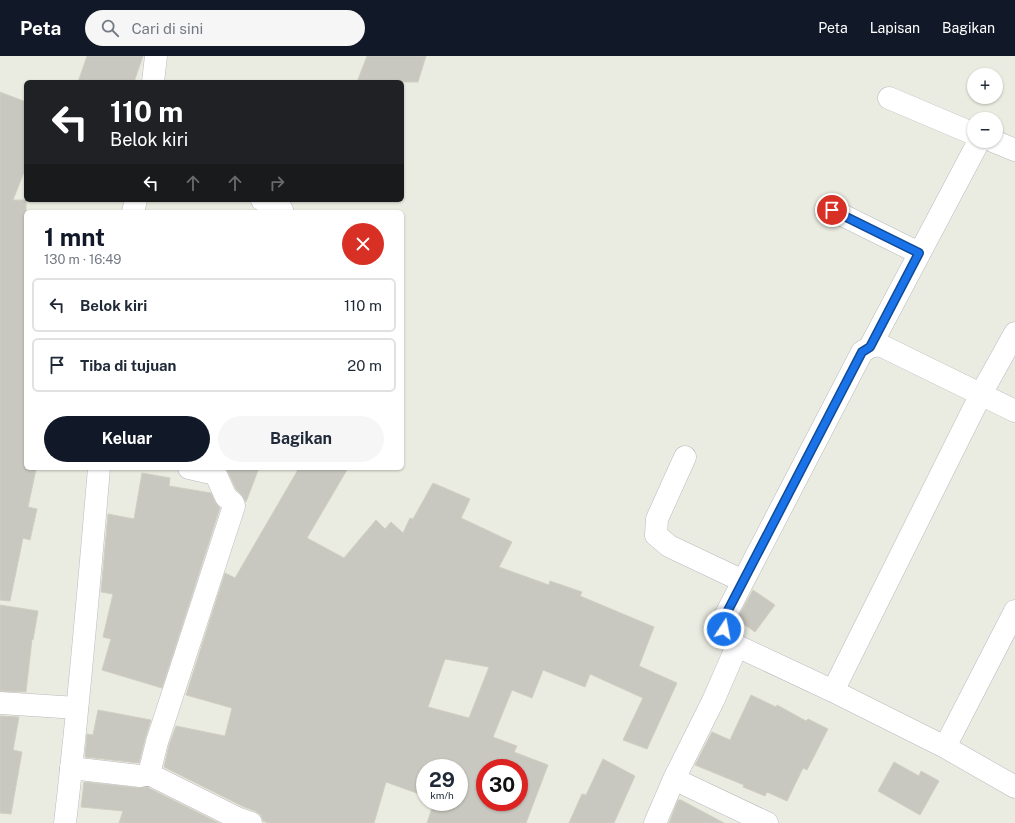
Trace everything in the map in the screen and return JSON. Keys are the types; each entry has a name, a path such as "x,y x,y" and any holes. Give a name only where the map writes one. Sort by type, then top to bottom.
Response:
{"street":[{"path":"153,80 156,56"},
{"path":"889,98 967,131"},
{"path":"1003,145 1015,150"},
{"path":"870,347 974,148"},
{"path":"266,202 282,210"},
{"path":"832,210 919,253"},
{"path":"833,691 981,394 1015,334"},
{"path":"1015,411 880,345 870,347 862,352 723,620 724,629 737,646 833,691 945,747 1015,787"},
{"path":"685,457 656,520 656,535 669,546 743,581"},
{"path":"64,823 77,708 99,470"},
{"path":"149,774 157,742 234,506 233,503 226,497 217,472 211,473 198,470"},
{"path":"945,747 1015,611"},
{"path":"655,823 674,779 713,701 737,646"},
{"path":"0,703 77,708"},
{"path":"71,768 140,776 149,774 239,819 251,823"},
{"path":"674,779 767,823"}],"building":[{"path":"87,56 143,56 135,80 79,80"},
{"path":"367,56 426,56 418,82 404,82 404,80 358,80"},
{"path":"0,92 24,101 24,172 13,200 24,200 24,202 26,202 26,210 24,210 24,470 36,470 28,507 37,509 30,540 23,538 10,601 0,600"},
{"path":"227,470 258,470 246,502 236,489"},
{"path":"298,470 347,470 307,538 344,558 376,520 385,529 391,522 403,533 410,518 413,519 433,483 470,499 461,518 512,542 499,567 549,585 550,581 582,592 580,596 654,627 639,666 677,683 647,749 623,740 643,698 590,674 585,687 543,670 532,698 512,690 493,737 517,746 514,752 548,765 526,823 427,823 431,811 468,811 468,759 416,759 416,793 386,782 374,823 268,823 263,821 261,815 255,811 164,767 169,745 176,726 225,736 232,708 186,695 225,573 235,578","holes":["445,659 489,667 469,718 428,707"]},
{"path":"142,473 170,478 169,486 211,493 215,502 220,508 162,688 102,670 111,639 103,637 113,594 101,592 108,514 134,519"},
{"path":"753,590 775,605 755,632 737,619"},
{"path":"0,605 38,611 33,640 32,639 26,692 0,691"},
{"path":"751,695 776,707 777,705 806,721 808,719 828,729 807,770 803,768 787,801 767,792 765,796 743,787 744,785 695,765 712,732 730,740"},
{"path":"98,710 151,720 139,763 85,757 87,734 93,735"},
{"path":"0,716 19,717 13,750 22,752 11,814 0,813"},
{"path":"603,759 635,776 614,823 569,823 582,794 586,795"},
{"path":"894,762 919,776 921,771 939,781 920,815 878,791"},
{"path":"84,782 139,788 147,787 219,823 119,823 123,811 81,807"},
{"path":"678,800 681,800 724,823 669,823"}],"route":[{"path":"724,629 723,620 862,352 870,347 919,253 832,210"}]}
